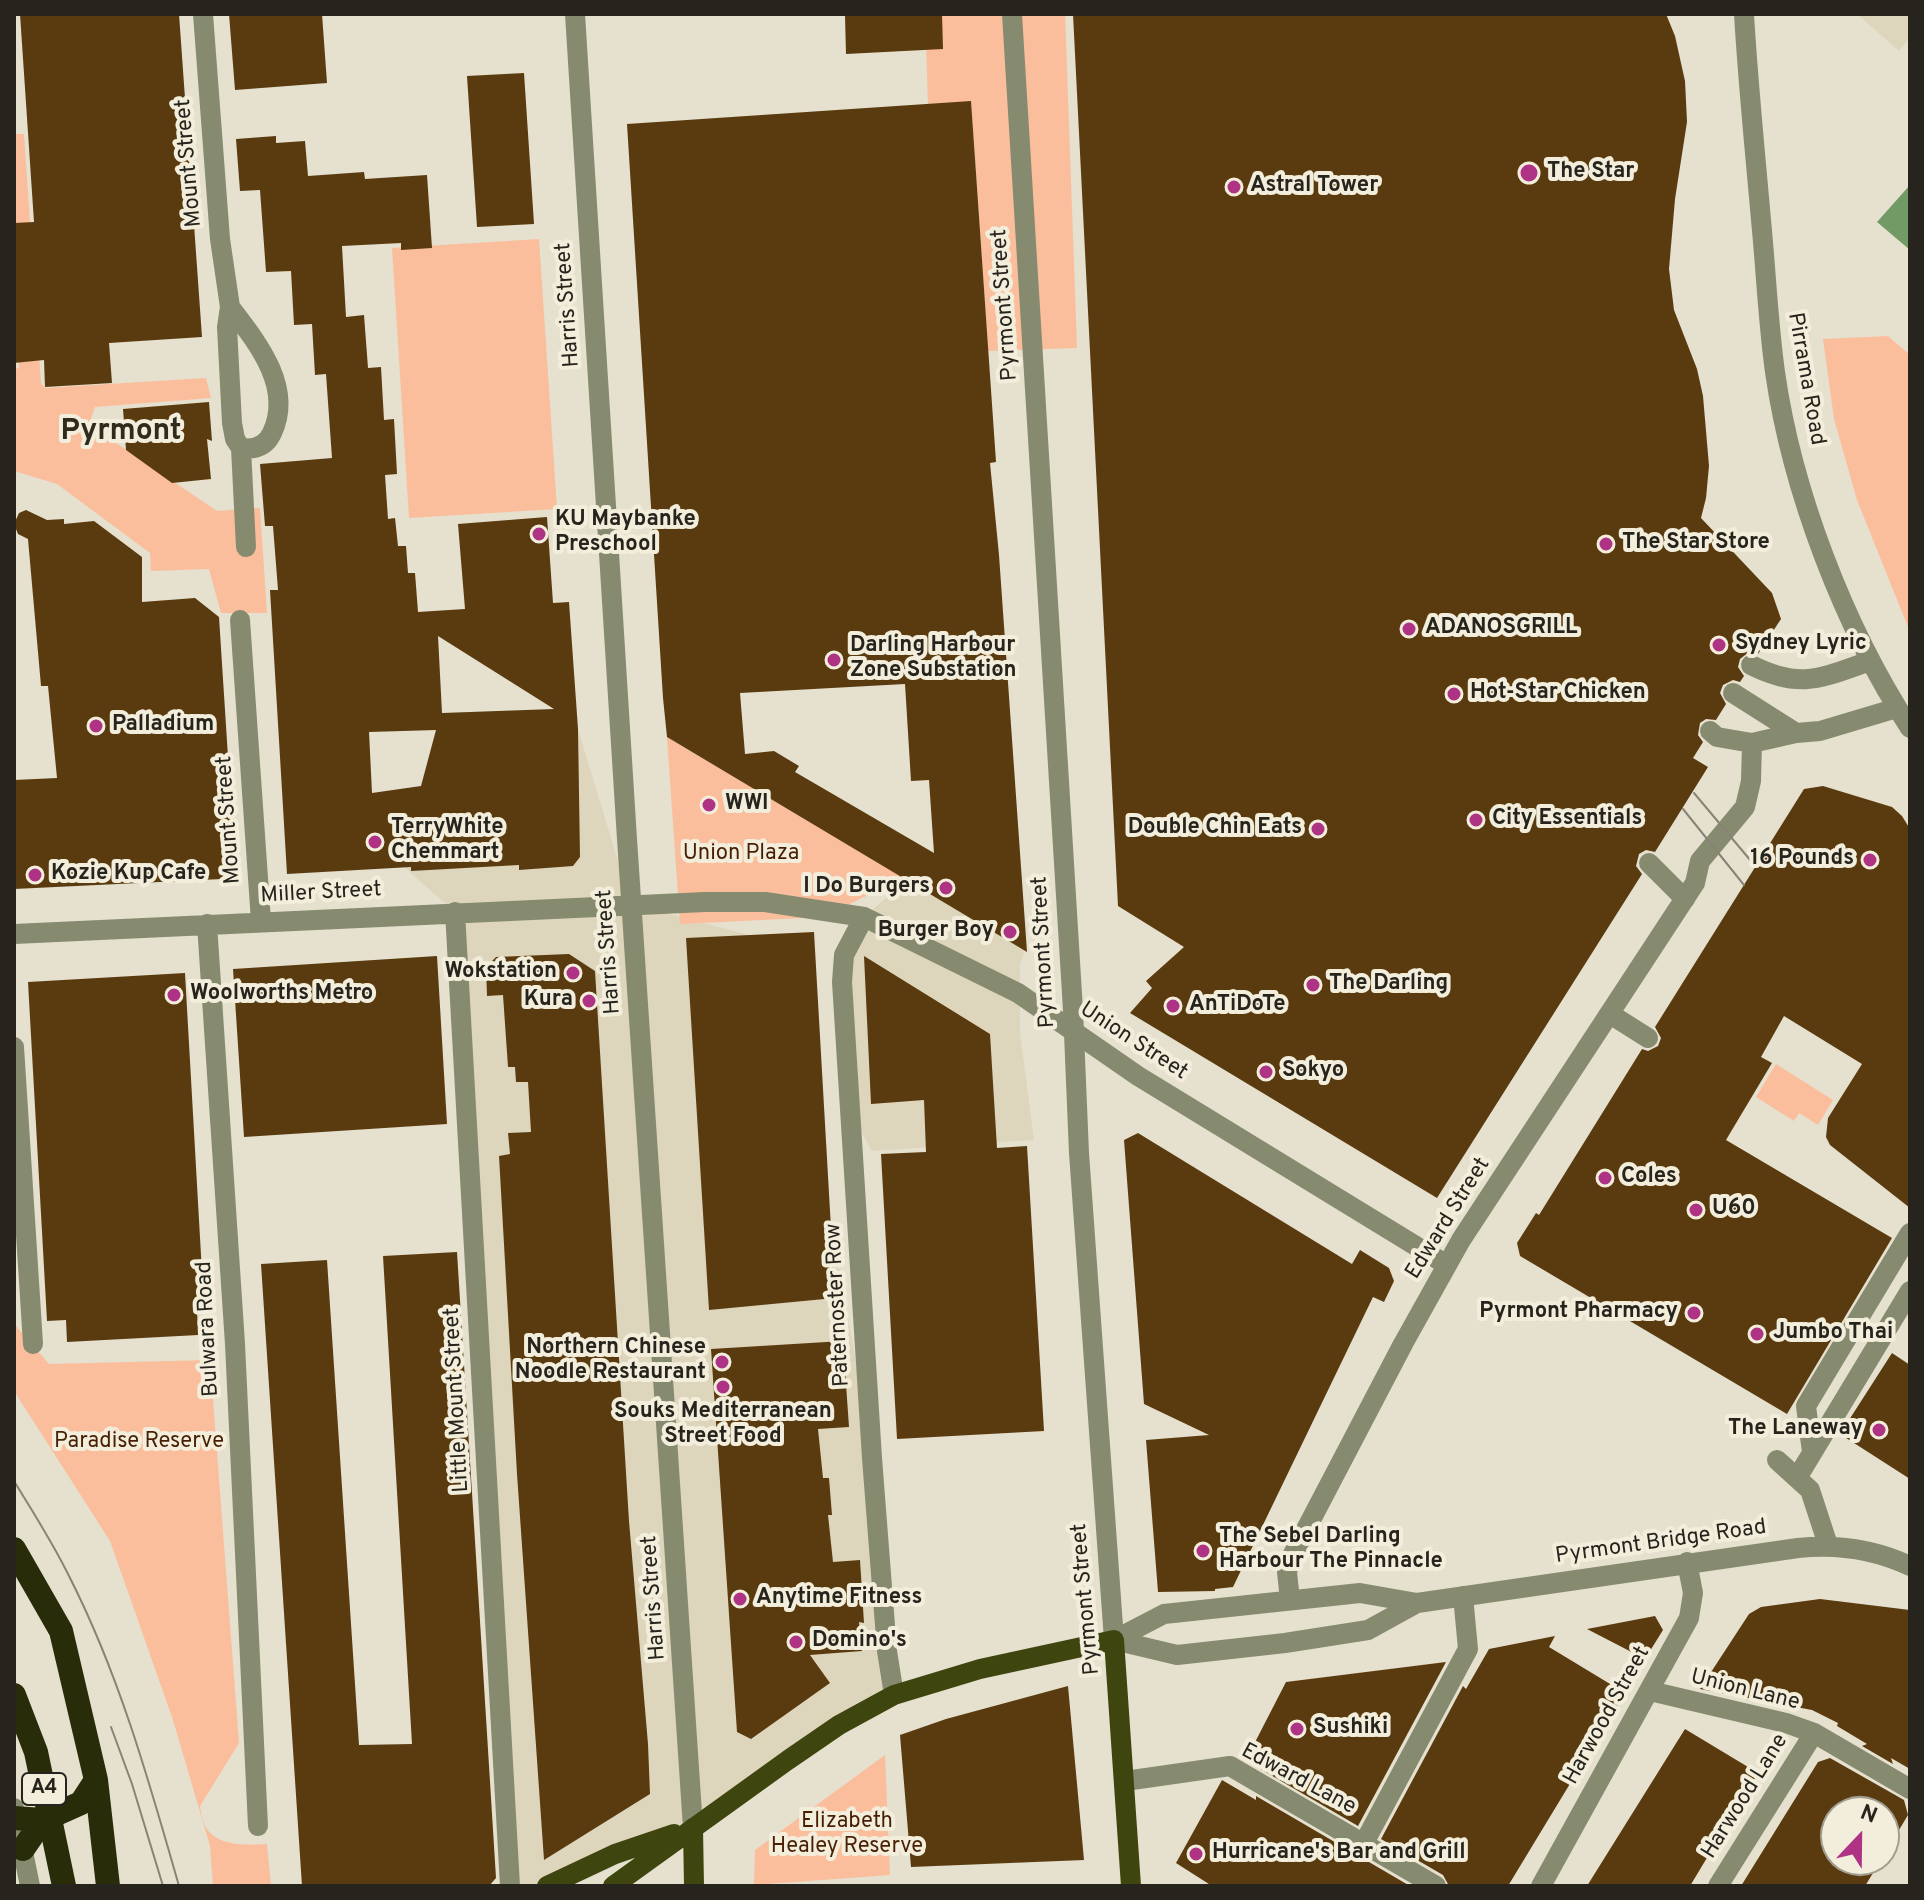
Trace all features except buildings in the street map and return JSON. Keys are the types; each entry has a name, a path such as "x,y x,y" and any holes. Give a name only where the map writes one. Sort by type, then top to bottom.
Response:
{"highway":[{"path":"14,1549 61,1631 96,1780 108,1886"},
{"name":"A4","path":"14,1695 36,1752 64,1886"},
{"path":"23,1849 43,1820 81,1803 96,1780"},
{"path":"15,1815 43,1820"}],"main road":[{"name":"Pyrmont Bridge Road","path":"613,1886 839,1725 894,1695 980,1669 1114,1640"},
{"name":"Pyrmont Street","path":"1114,1640 1131,1886"},
{"name":"Pyrmont Bridge Road","path":"547,1886 615,1854 693,1828"},
{"name":"Harris Street","path":"693,1828 694,1886"}],"street":[{"name":"Mount Street","path":"203,14 220,239 230,307 227,327 232,423 235,439 241,448 246,547"},
{"name":"Harris Street","path":"575,14 693,1828"},
{"name":"Pyrmont Street","path":"1012,14 1079,1153 1114,1640"},
{"name":"Pirrama Road","path":"1744,14 1769,316 1787,436 1849,617 1870,661 1910,728"},
{"name":"Mount Street","path":"230,307 260,348 271,370 278,408 276,425 263,445 241,448"},
{"name":"Mount Street","path":"240,620 261,921"},
{"path":"1751,665 1784,679 1799,681 1820,678 1870,661"},
{"path":"1733,693 1796,733"},
{"path":"1710,731 1717,737 1752,743 1820,731 1897,708"},
{"name":"Edward Street","path":"1290,1600 1287,1572 1291,1558 1447,1265 1690,891 1700,861 1745,807 1751,781 1752,743"},
{"path":"1649,863 1690,891"},
{"name":"Union Street","path":"631,904 765,902 864,917 1018,993 1074,1034 1447,1265"},
{"name":"Miller Street","path":"14,934 631,904"},
{"name":"Little Mount Street","path":"455,912 510,1886"},
{"name":"Paternoster Row","path":"864,917 844,955 842,982 872,1458 887,1651 894,1695"},
{"name":"Bulwara Road","path":"207,924 235,1344 258,1826"},
{"path":"1610,1014 1648,1038"},
{"path":"14,1047 33,1344"},
{"path":"1812,1452 1806,1406 1908,1225"},
{"path":"1797,1478 1910,1291"},
{"path":"1777,1460 1810,1490 1828,1545"},
{"name":"Pyrmont Bridge Road","path":"1114,1640 1164,1614 1360,1593 1417,1603 1687,1562 1828,1545 1877,1553 1910,1566"},
{"name":"Harwood Street","path":"1541,1886 1689,1618 1693,1593 1687,1562"},
{"path":"1364,1843 1468,1649 1463,1596"},
{"name":"Pyrmont Bridge Road","path":"1114,1640 1177,1655 1285,1643 1368,1630 1417,1603"},
{"name":"Union Lane","path":"1650,1691 1786,1723 1814,1733 1910,1789"},
{"name":"Harwood Lane","path":"1718,1886 1814,1733"},
{"name":"Edward Lane","path":"1125,1781 1230,1766 1436,1886"},
{"path":"15,1815 30,1886"}],"shaded area":[{"path":"1857,14 1910,14 1910,38 1899,51"},
{"path":"1910,185 1910,250 1877,222"},
{"path":"463,713 578,729 631,904 749,935 781,1245 840,1269 872,1458 894,1695 693,1828 547,1886 510,1886 455,912 405,868"},
{"path":"907,880 1025,949 1020,964 1020,1033 1034,1140 872,1151 853,1117 842,982 864,917"}],"green space":[{"path":"925,14 1065,14 1077,348 988,351 971,102 928,104"},
{"path":"14,95 16,134 24,134 41,383 45,388 206,378 211,398 95,407 85,435 116,443 217,511 260,508 267,613 221,613 209,569 151,571 150,553 57,484 14,471 14,369 19,368 14,301"},
{"path":"539,239 557,509 409,518 392,248"},
{"path":"1888,336 1910,355 1910,632 1857,500 1834,419 1823,339"},
{"name":"Union Plaza","path":"667,737 907,880 823,917 680,924"},
{"path":"1776,1064 1833,1100 1818,1125 1799,1113 1794,1121 1756,1097"},
{"name":"Paradise Reserve","path":"16,1326 49,1364 210,1360 239,1743 200,1806 202,1818 173,1720 110,1541 14,1391"},
{"name":"Elizabeth Healey Reserve","path":"885,1755 890,1875 754,1885 755,1850"},
{"name":"Paradise Reserve","path":"202,1820 210,1833 224,1841 267,1844 271,1886 213,1886 210,1846"}],"tram line":[{"path":"1694,793 1756,867"},
{"path":"1683,809 1744,885"},
{"path":"14,1481 63,1564 103,1651 144,1768 179,1886"},
{"path":"111,1727 163,1886"}],"place":[{"name":"The Star","path":"1529,173"},
{"name":"Astral Tower","path":"1234,187"},
{"name":"KU Maybanke Preschool","path":"539,534"},
{"name":"The Star Store","path":"1606,544"},
{"name":"ADANOSGRILL","path":"1409,629"},
{"name":"Sydney Lyric","path":"1719,645"},
{"name":"Darling Harbour Zone Substation","path":"834,660"},
{"name":"Hot-Star Chicken","path":"1454,694"},
{"name":"Palladium","path":"96,726"},
{"name":"WWI","path":"709,805"},
{"name":"City Essentials","path":"1476,820"},
{"name":"Double Chin Eats","path":"1318,829"},
{"name":"TerryWhite Chemmart","path":"375,842"},
{"name":"16 Pounds","path":"1870,860"},
{"name":"Kozie Kup Cafe","path":"35,875"},
{"name":"I Do Burgers","path":"946,888"},
{"name":"Burger Boy","path":"1010,932"},
{"name":"Wokstation","path":"573,973"},
{"name":"The Darling","path":"1313,985"},
{"name":"Woolworths Metro","path":"174,995"},
{"name":"Kura","path":"589,1001"},
{"name":"AnTiDoTe","path":"1173,1006"},
{"name":"Sokyo","path":"1266,1072"},
{"name":"Coles","path":"1605,1178"},
{"name":"U60","path":"1696,1210"},
{"name":"Pyrmont Pharmacy","path":"1694,1313"},
{"name":"Jumbo Thai","path":"1757,1334"},
{"name":"Northern Chinese Noodle Restaurant","path":"722,1362"},
{"name":"Souks Mediterranean Street Food","path":"723,1387"},
{"name":"The Laneway","path":"1879,1430"},
{"name":"The Sebel Darling Harbour The Pinnacle","path":"1203,1551"},
{"name":"Anytime Fitness","path":"740,1599"},
{"name":"Domino's","path":"796,1642"},
{"name":"Sushiki","path":"1297,1729"},
{"name":"Hurricane's Bar and Grill","path":"1196,1854"}],"district":[{"name":"Pyrmont","path":"121,433"}]}
